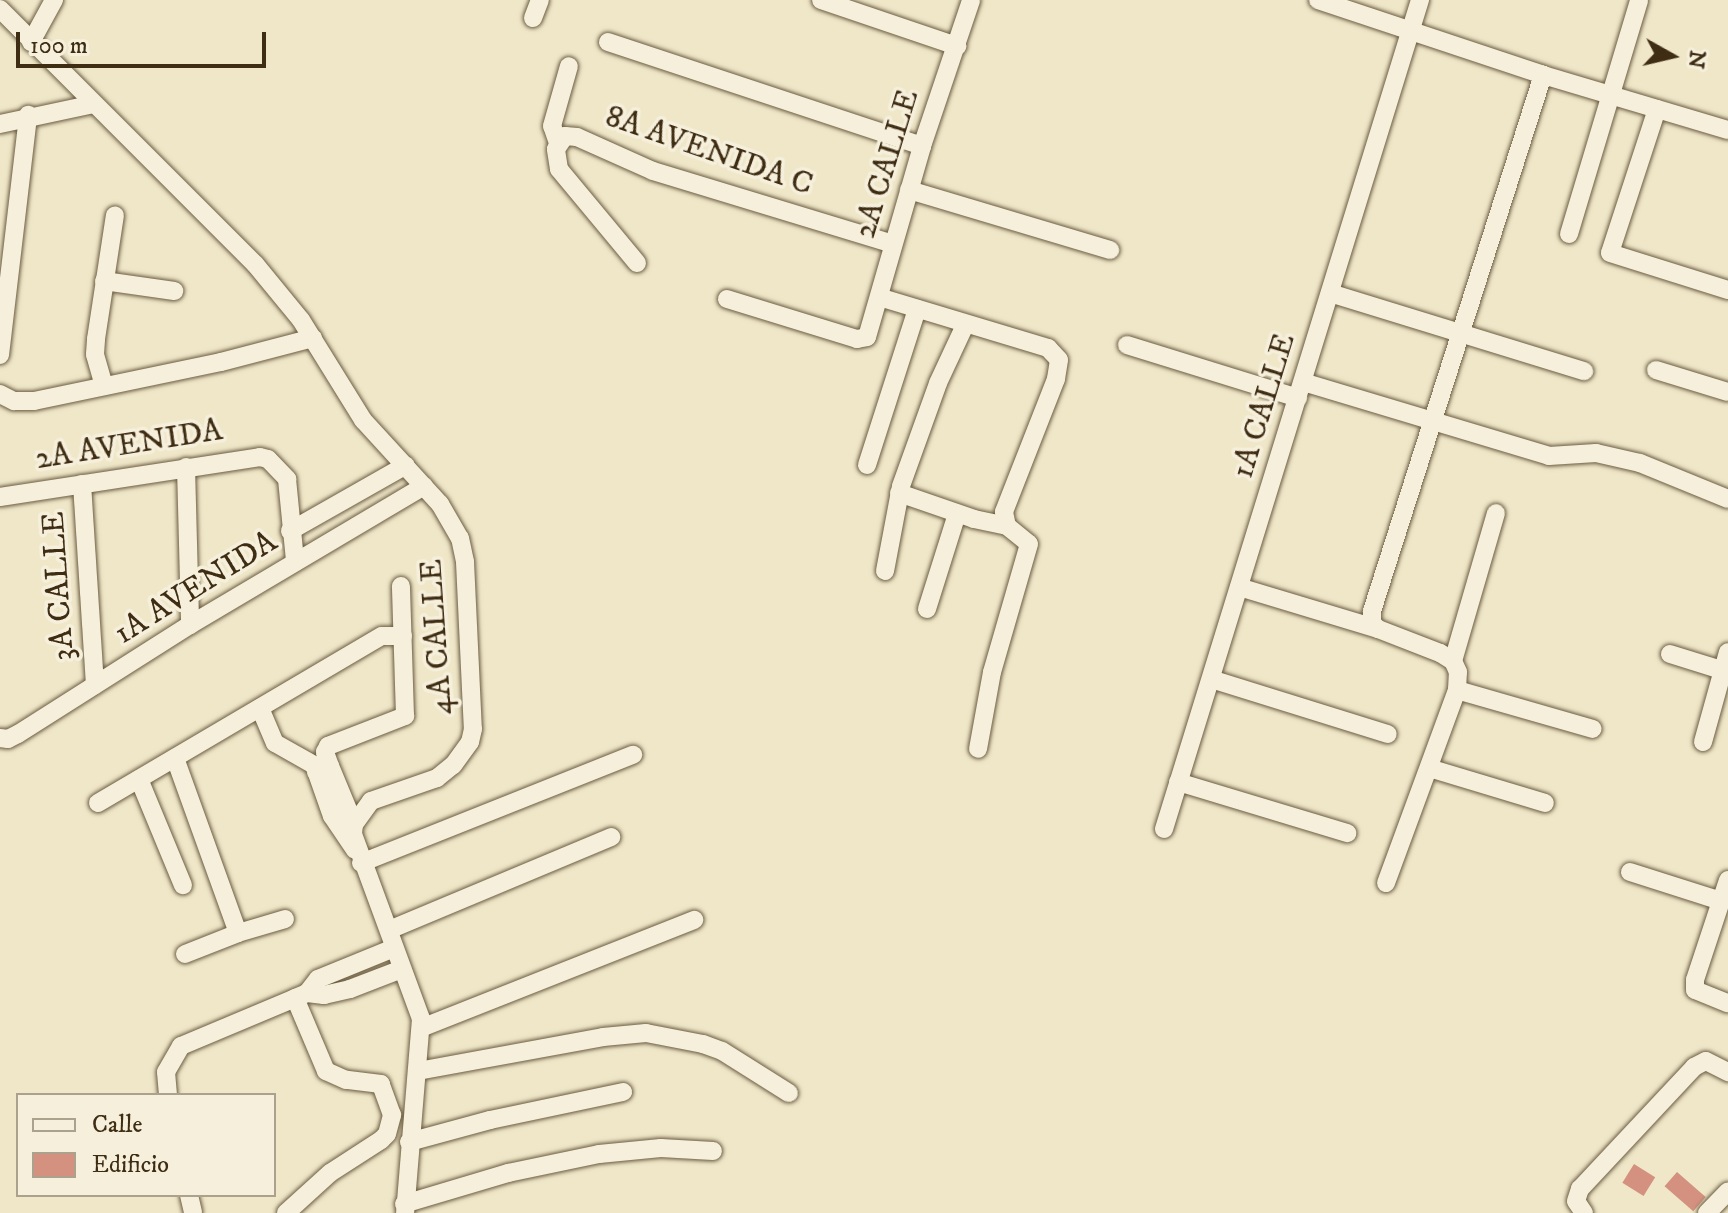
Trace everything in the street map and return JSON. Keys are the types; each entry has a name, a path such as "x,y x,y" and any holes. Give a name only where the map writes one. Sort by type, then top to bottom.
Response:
{"street":[{"path":"31,42 54,0"},
{"path":"533,18 540,0"},
{"path":"821,0 957,46"},
{"name":"2A CALLE","path":"727,299 857,339 867,337 922,146 971,0"},
{"path":"1318,0 1543,75 1728,130"},
{"name":"1A CALLE","path":"1164,829 1420,0"},
{"path":"1569,234 1639,0"},
{"name":"4A CALLE","path":"0,9 235,241 313,338 363,420 424,486 455,529 465,562 473,729 463,754 437,778 371,801 354,824"},
{"path":"608,42 922,146"},
{"path":"558,143 552,126 569,66"},
{"path":"1378,629 1372,623 1375,594 1543,75"},
{"path":"0,124 28,115 94,104"},
{"path":"1657,109 1610,253 1728,290"},
{"path":"0,355 28,115"},
{"name":"8A AVENIDA C","path":"637,263 559,169 558,143 565,136 577,137 653,171 893,244"},
{"path":"909,190 1110,250"},
{"path":"104,386 95,354 115,215"},
{"path":"104,281 174,291"},
{"path":"1330,293 1584,371"},
{"path":"879,297 1053,350 1059,360 1056,379 1008,494 1004,512 1007,526"},
{"path":"867,465 917,309"},
{"path":"885,571 899,493 919,432 965,325"},
{"path":"0,394 14,401 34,401 221,362 313,338"},
{"path":"1127,345 1431,421 1549,456 1596,453 1640,463 1679,476 1728,499"},
{"path":"1656,370 1728,392"},
{"name":"2A AVENIDA","path":"0,497 250,456 268,459 287,479 290,531"},
{"name":"1A AVENIDA","path":"290,531 406,465"},
{"path":"186,467 190,625"},
{"name":"3A CALLE","path":"82,484 95,685"},
{"name":"1A AVENIDA","path":"0,738 8,739 18,734 190,625 424,486"},
{"path":"899,493 957,514 1007,526 1029,544 992,672 978,749"},
{"path":"1386,883 1457,690 1458,672 1453,661 1496,513"},
{"path":"927,609 957,514"},
{"path":"290,531 295,561"},
{"path":"401,586 405,716 328,746 323,769 332,816 359,857 418,1007 421,1028 404,1209 508,1173 599,1154 661,1148 713,1151"},
{"path":"1239,587 1378,629 1453,661"},
{"path":"98,803 382,636 403,636"},
{"path":"1703,742 1726,671 1728,652"},
{"path":"1670,654 1726,671"},
{"path":"1211,679 1388,734"},
{"path":"1457,690 1593,729"},
{"path":"260,708 275,743 323,769 354,824 359,857"},
{"path":"359,857 633,755"},
{"path":"175,758 238,933"},
{"path":"1429,768 1545,803"},
{"path":"139,779 183,885"},
{"path":"1178,782 1347,833"},
{"path":"301,996 317,979 360,961 392,939 611,837"},
{"path":"1630,872 1721,901"},
{"path":"1728,880 1695,980 1695,990 1728,1003"},
{"path":"185,954 285,919"},
{"path":"421,1028 694,920"},
{"path":"360,961 370,981"},
{"path":"168,1093 166,1072 174,1052 181,1046 301,996 324,995 402,969"},
{"path":"286,1213 330,1173 381,1140 387,1134 392,1115 381,1084 336,1077 326,1071 301,996"},
{"path":"418,1071 603,1037 646,1033 712,1047 789,1093"},
{"path":"1584,1213 1576,1201 1580,1189 1694,1067 1706,1061 1728,1072"},
{"path":"409,1142 490,1120 623,1092"},
{"path":"1707,1213 1728,1191"}],"building":[{"path":"1634,1164 1655,1177 1644,1196 1622,1183"},
{"path":"1677,1172 1706,1197 1693,1211 1665,1186"}]}
